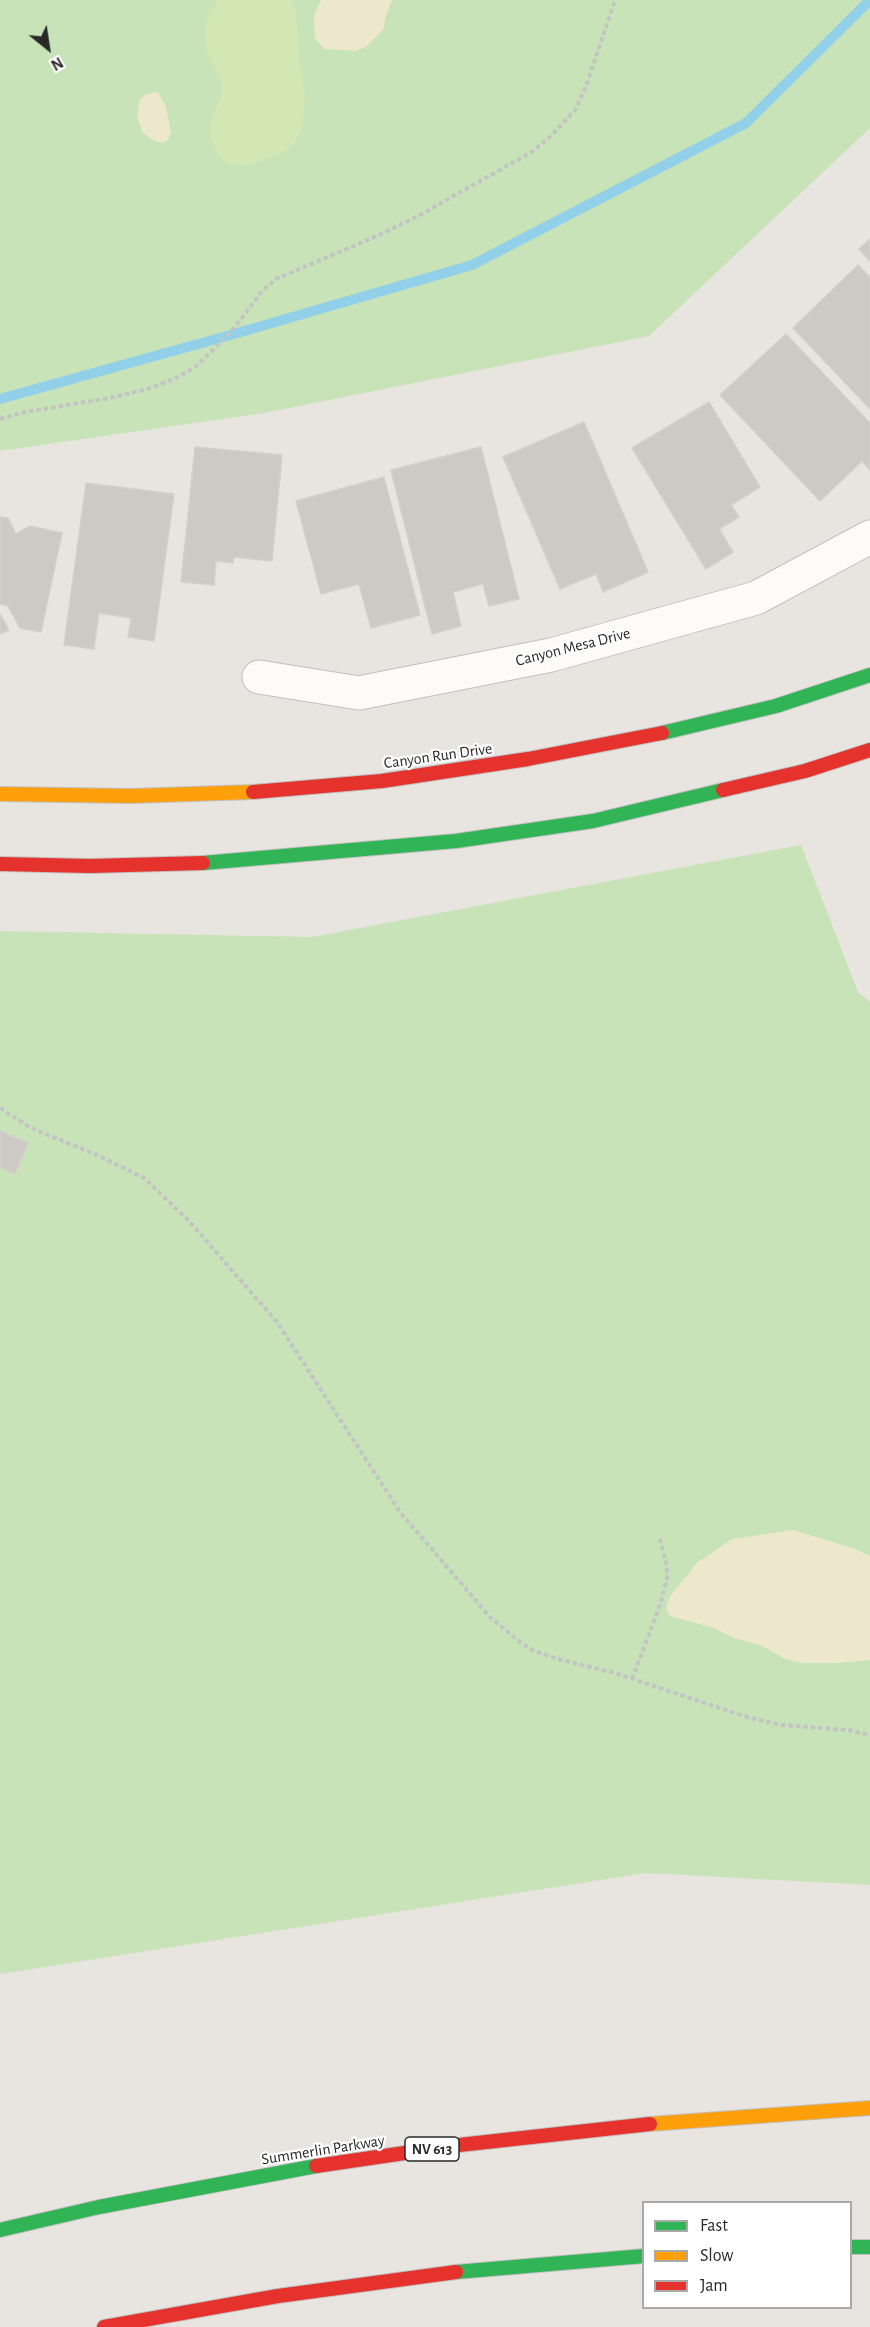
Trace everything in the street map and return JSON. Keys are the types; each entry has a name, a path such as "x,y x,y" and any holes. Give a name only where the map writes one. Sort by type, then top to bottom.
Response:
{"main road":[{"name":"Canyon Run Drive","path":"0,794 131,796 236,793 382,781 528,759 652,735 776,706 870,675"},
{"path":"0,864 90,866 203,863 456,842 593,821 806,771 870,750"},
{"name":"Summerlin Parkway","path":"0,2229 99,2207 298,2169 459,2145 637,2125 870,2108"},
{"path":"852,2247 870,2247"},
{"path":"104,2327 278,2296 449,2273 642,2256"}],"street":[{"name":"Canyon Mesa Drive","path":"259,677 359,693 551,655 756,598 870,537"}],"path":[{"path":"0,419 25,412 110,398 151,388 174,379 194,368 227,336 263,290 276,279 377,237 530,153 549,138 575,110 586,86 615,0"},
{"path":"0,1108 31,1128 95,1154 144,1178 182,1213 277,1322 400,1512 490,1617 534,1651 632,1679 750,1718 782,1725 848,1730 870,1735"},
{"path":"632,1679 661,1602 667,1578 667,1566 660,1539"}],"green space":[{"path":"0,0 870,0 870,128 649,336 264,413 0,451"},
{"path":"218,0 291,0 296,10 299,59 305,96 302,129 293,145 286,151 256,163 241,166 225,161 217,153 210,138 211,122 221,95 222,84 206,50 205,27 208,16"},
{"path":"801,845 858,992 870,1002 870,1885 645,1873 0,1974 0,931 312,937"}],"sand":[{"path":"321,0 392,0 383,30 367,46 356,51 324,49 315,38 314,15"},
{"path":"155,92 159,94 166,107 171,132 168,140 163,143 143,133 137,117 140,99"},
{"path":"793,1530 852,1548 870,1556 870,1660 803,1663 785,1659 763,1646 734,1638 714,1628 670,1616 666,1608 670,1596 697,1563 732,1539"}],"building":[{"path":"870,239 870,261 859,249"},
{"path":"858,265 870,277 870,409 793,328"},
{"path":"786,334 870,423 870,470 862,461 820,501 720,395"},
{"path":"709,402 760,487 731,505 739,517 719,529 733,552 706,569 632,448"},
{"path":"584,422 648,572 603,592 596,574 560,589 503,457"},
{"path":"195,447 282,455 272,561 234,557 233,563 216,561 214,585 181,582"},
{"path":"481,447 519,599 489,606 483,584 453,592 461,626 432,634 391,470"},
{"path":"384,477 420,615 371,628 359,584 321,594 296,501"},
{"path":"86,483 174,494 154,641 128,637 131,618 99,613 94,649 64,645"},
{"path":"0,517 8,518 16,534 30,526 62,533 41,632 20,628 8,606 0,604"},
{"path":"0,614 9,630 0,634"},
{"path":"0,1131 28,1143 15,1174 0,1167"}],"waterway":[{"path":"0,399 472,265 746,123 870,0"}],"traffic: fast":[{"path":"662,733 776,706 870,675"},
{"path":"203,863 456,841 593,821 723,790"},
{"path":"0,2230 99,2207 316,2166"},
{"path":"852,2247 870,2247"},
{"path":"456,2272 642,2256"}],"traffic: slow":[{"path":"0,794 131,796 253,792"},
{"path":"650,2124 870,2108"}],"traffic: jam":[{"path":"253,792 382,781 528,759 662,733"},
{"path":"723,790 805,771 870,750"},
{"path":"0,864 90,866 203,863"},
{"path":"316,2166 459,2145 650,2124"},
{"path":"104,2327 278,2296 456,2272"}]}
